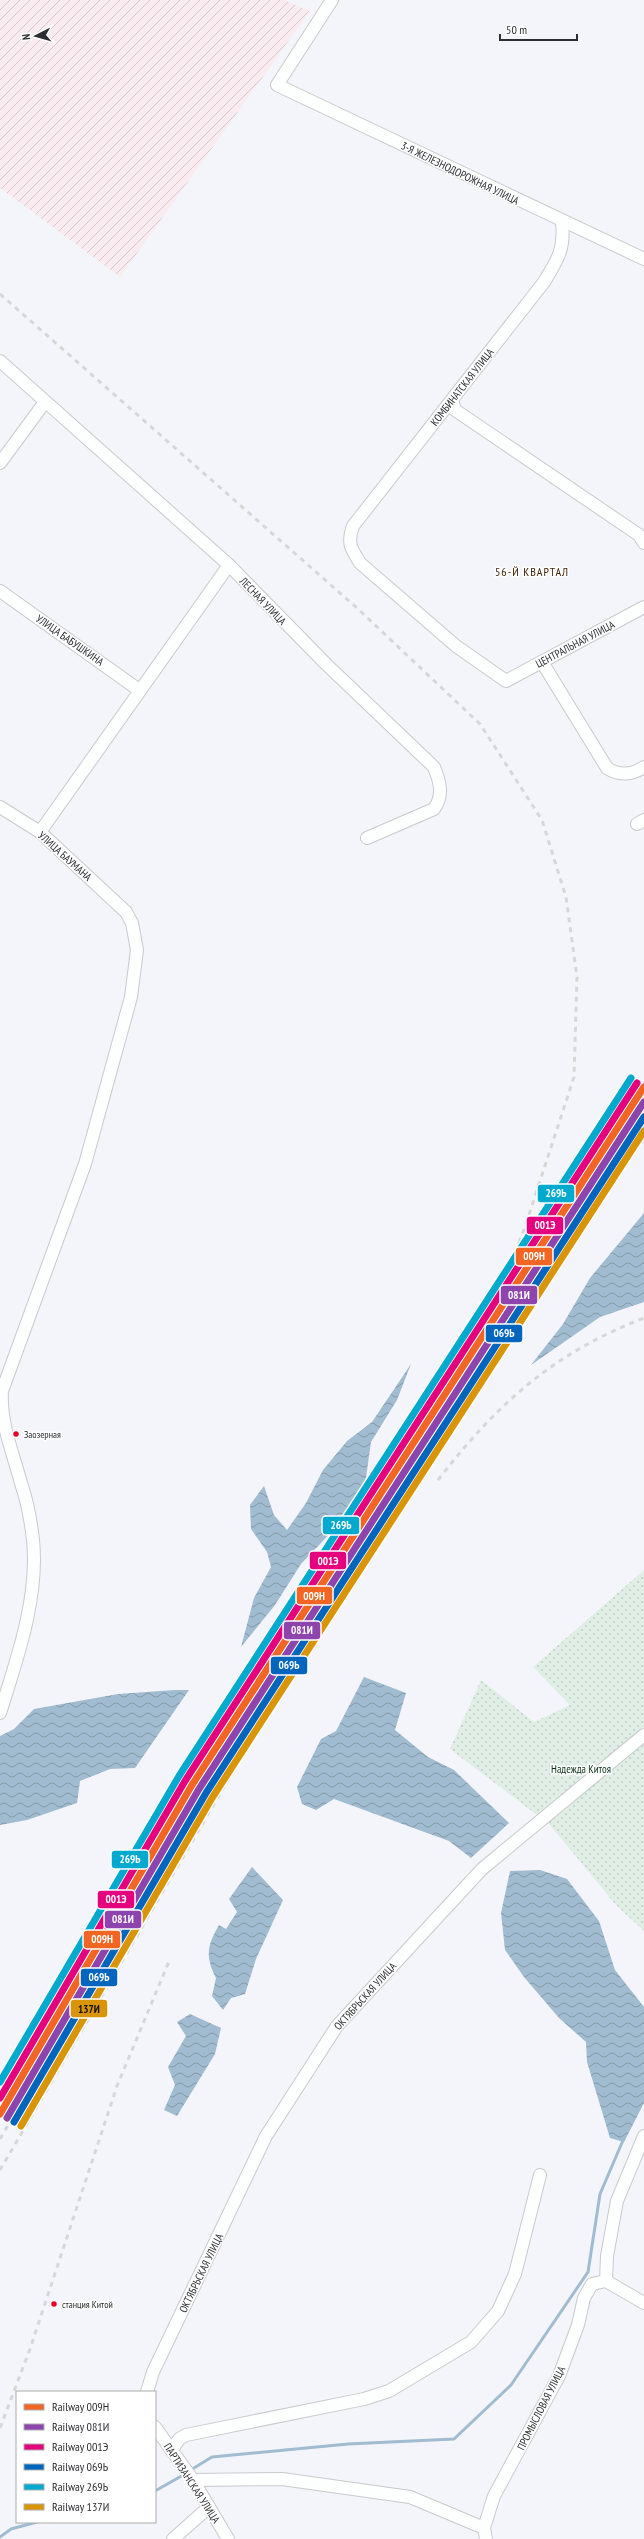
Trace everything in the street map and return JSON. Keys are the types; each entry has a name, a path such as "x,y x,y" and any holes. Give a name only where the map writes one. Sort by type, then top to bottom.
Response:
{"street":[{"name":"3-Я ЖЕЛЕЗНОДОРОЖНАЯ УЛИЦА","path":"332,0 277,85 562,222 644,259"},
{"name":"КОМБИНАТСКАЯ УЛИЦА","path":"506,681 456,646 360,563 350,548 349,539 353,526 544,282 560,255 564,240 562,222"},
{"name":"ЛЕСНАЯ УЛИЦА","path":"0,361 229,565 326,664 434,767 439,779 440,792 439,802 434,809 367,838"},
{"path":"452,400 455,410 639,535 644,543"},
{"path":"0,463 45,402"},
{"path":"40,832 139,690 229,565"},
{"name":"УЛИЦА БАБУШКИНА","path":"0,591 139,690"},
{"name":"ЦЕНТРАЛЬНАЯ УЛИЦА","path":"506,681 644,608"},
{"path":"542,662 607,768 622,774 631,773 644,767"},
{"name":"УЛИЦА БАУМАНА","path":"0,807 40,832 126,912 133,928 137,950 131,997 85,1164 8,1370 2,1391 1,1417"},
{"path":"0,1713 23,1640 32,1579 33,1541 22,1485 1,1417"},
{"name":"ОКТЯБРЬСКАЯ УЛИЦА","path":"147,2391 153,2372 266,2136 336,2026 482,1868 644,1734"},
{"path":"644,2136 617,2201 607,2256 606,2281 644,2303"},
{"path":"172,2450 179,2439 186,2435 341,2405 389,2391 471,2342 498,2311 516,2274 540,2175"},
{"name":"ПРОМЫСЛОВАЯ УЛИЦА","path":"485,2534 494,2496 560,2376 578,2325 588,2290 599,2281 606,2281"},
{"name":"ПАРТИЗАНСКАЯ УЛИЦА","path":"156,2428 192,2479 228,2539"},
{"path":"192,2479 282,2479 410,2497 485,2534"},
{"path":"173,2539 209,2507"}],"shaded area":[{"path":"0,0 284,0 310,11 120,277 0,188"}],"green space":[{"name":"Надежда Китоя","path":"644,1570 644,1931 616,1905 550,1825 450,1749 481,1680 534,1722 570,1705 533,1667"}],"water":[{"path":"644,1213 644,1302 600,1317 531,1365 563,1324 590,1278"},
{"path":"411,1364 397,1400 371,1442 366,1478 340,1523 301,1564 275,1605 241,1647 254,1598 271,1567 267,1552 251,1529 250,1505 264,1486 274,1515 287,1530 306,1503 323,1470 347,1441 372,1422"},
{"path":"364,1677 406,1693 395,1730 428,1757 454,1770 509,1823 471,1858 449,1841 334,1799 316,1810 302,1804 297,1787 321,1739 336,1731"},
{"path":"189,1690 135,1768 110,1769 80,1781 77,1803 27,1820 0,1825 0,1736 14,1729 34,1709 118,1694"},
{"path":"252,1867 283,1900 256,1959 245,1994 231,1998 223,2010 212,1996 216,1978 210,1963 210,1945 219,1925 226,1929 237,1912 229,1899"},
{"path":"540,1870 567,1879 599,1921 615,1970 644,2007 644,2103 624,2142 610,2138 587,2062 586,2042 559,2018 524,1977 505,1950 501,1913 510,1871"},
{"path":"190,2014 221,2028 215,2054 177,2116 164,2110 175,2085 168,2067 186,2036 177,2022"}],"waterway":[{"path":"189,2471 212,2457 348,2444 454,2439 511,2385 588,2272 600,2194 624,2138"},
{"path":"156,2490 185,2474"},
{"path":"0,2537 11,2529 33,2523"}],"railway":[{"path":"0,294 357,608 480,724 542,820 566,897 577,977 574,1077 525,1227 489,1317 452,1385"},
{"path":"0,2139 204,1788 290,1649 644,1102"},
{"path":"438,1480 482,1428 529,1384 554,1365 582,1347 611,1332 644,1318"},
{"path":"0,2170 324,1616 446,1425"},
{"path":"0,2428 30,2349 117,2086 170,1959"}],"rail line":[{"name":"269Ь","path":"0,2082 179,1776 631,1078"},
{"name":"001Э","path":"0,2098 185,1781 637,1083"},
{"name":"009Н","path":"0,2114 192,1785 644,1087"},
{"name":"081И","path":"7,2118 199,1789 644,1102"},
{"name":"069Ь","path":"14,2122 206,1793 644,1117"},
{"name":"137И","path":"21,2126 212,1798 644,1131"}],"place":[{"name":"Заозерная","path":"16,1434"},
{"name":"станция Китой","path":"54,2304"}],"district":[{"name":"56-Й КВАРТАЛ","path":"532,571"}]}
